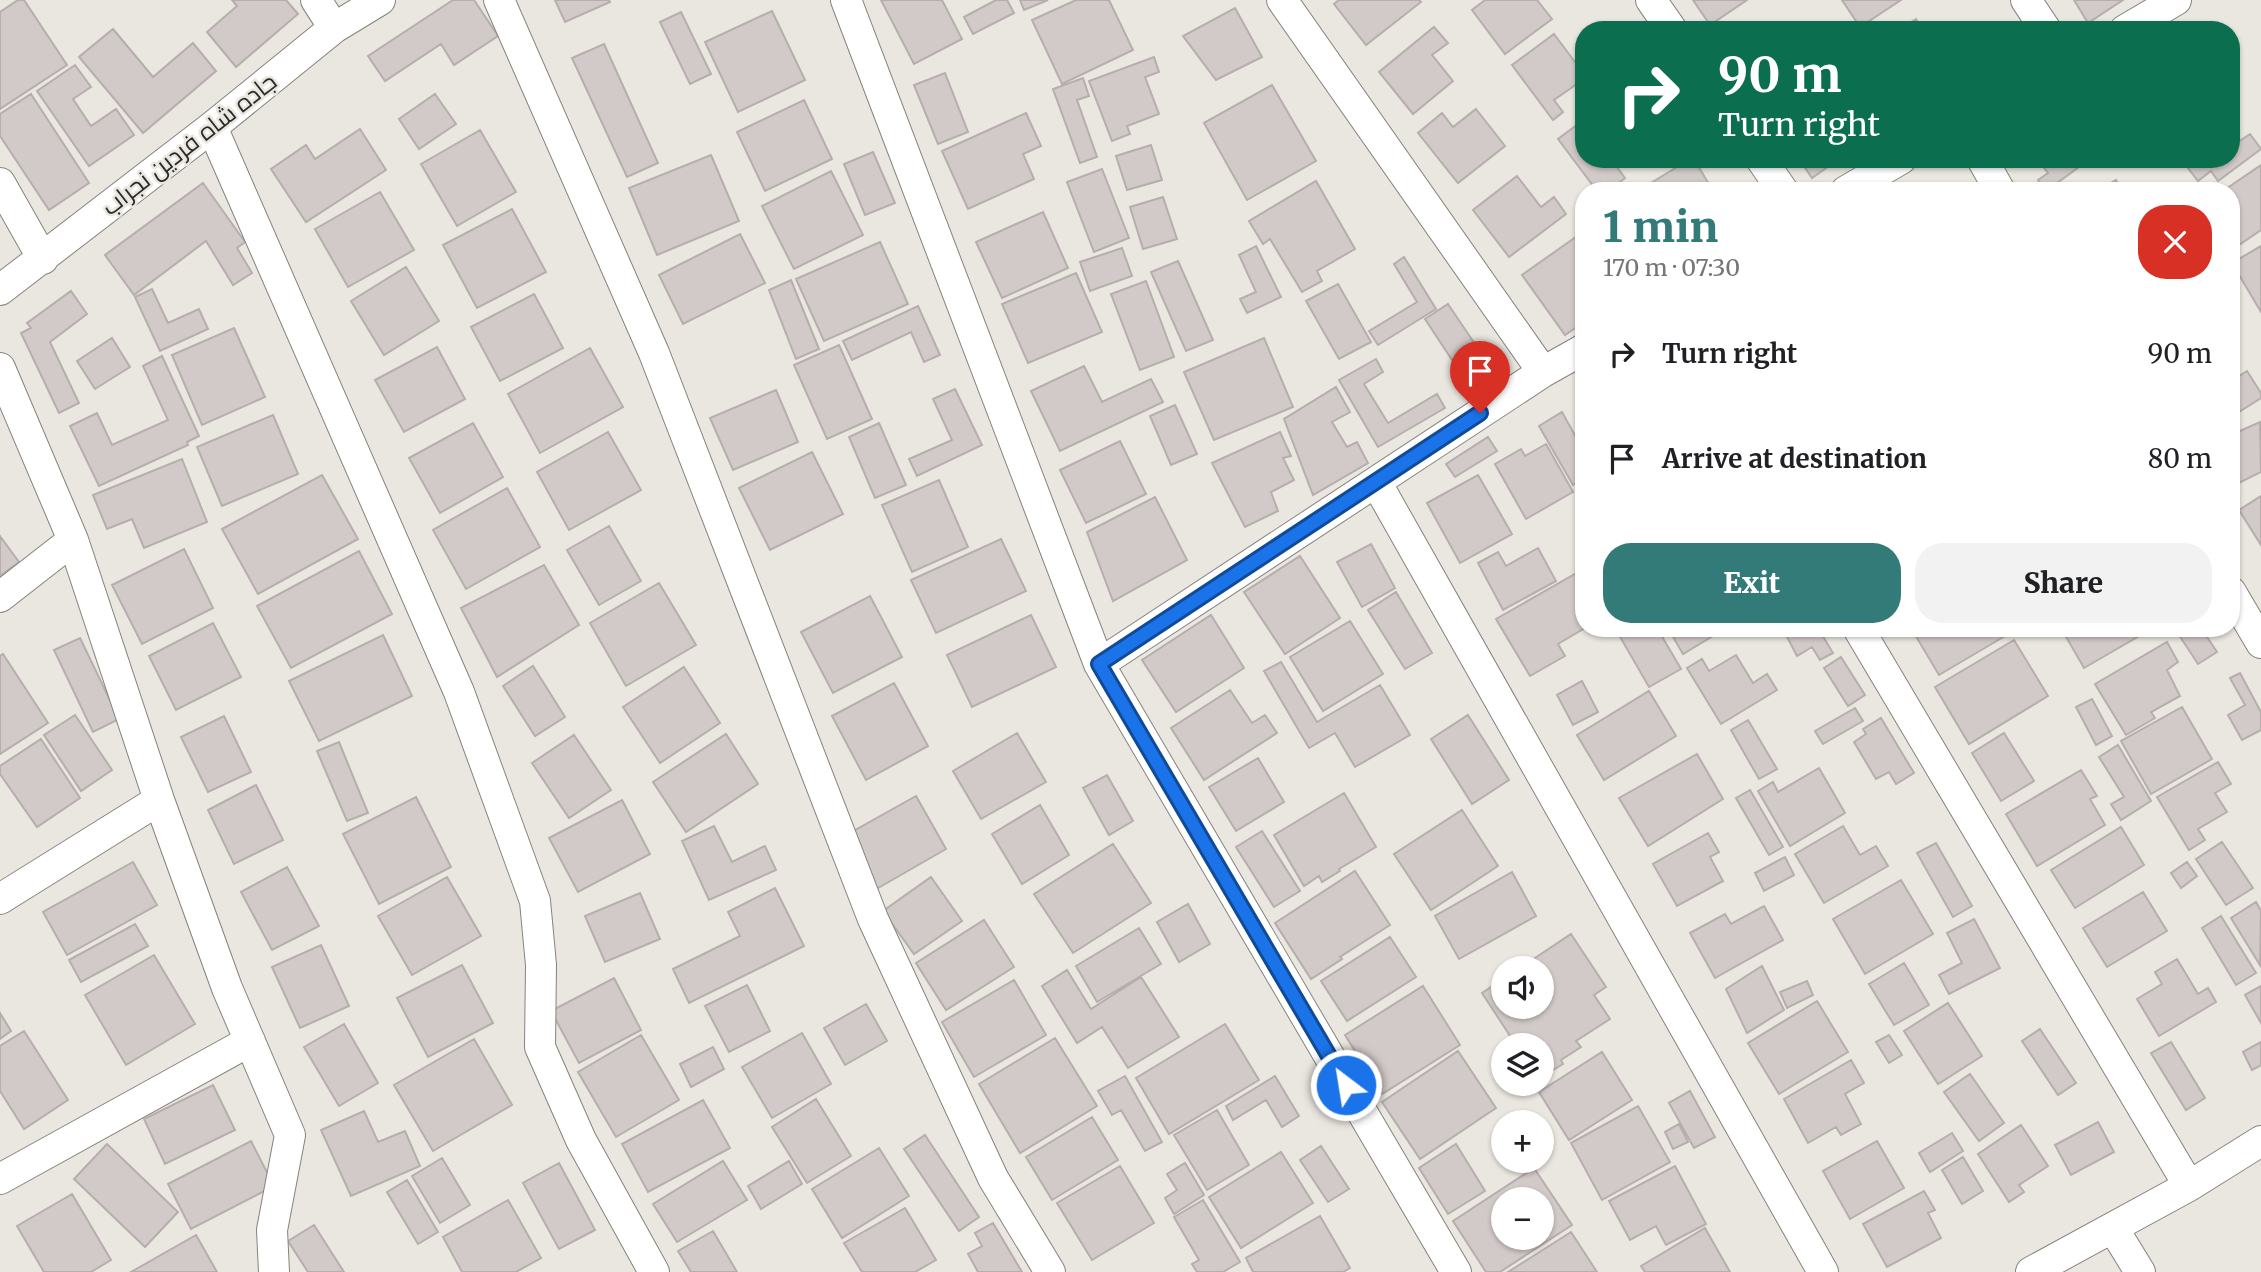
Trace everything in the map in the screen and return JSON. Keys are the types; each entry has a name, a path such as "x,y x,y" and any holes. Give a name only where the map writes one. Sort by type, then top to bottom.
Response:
{"street":[{"path":"316,0 334,28"},
{"name":"جاده شاه فردین نجراب","path":"0,290 212,127 334,28 380,0"},
{"path":"499,0 654,353 873,919 993,1178 1050,1272"},
{"path":"846,0 1099,664 1457,1272"},
{"path":"1282,0 1543,372"},
{"path":"1651,0 1666,21"},
{"path":"2026,0 2040,21"},
{"path":"2140,21 2176,0"},
{"path":"212,127 459,692 534,901 541,965 540,1047 581,1140 654,1272"},
{"path":"1861,182 1886,168"},
{"path":"0,183 43,259"},
{"path":"1099,664 1543,372 1575,354"},
{"path":"0,368 73,540 159,800 227,988 290,1135 272,1230 274,1272"},
{"path":"1376,482 1823,1272"},
{"path":"0,597 73,540"},
{"path":"2240,607 2261,643"},
{"path":"1863,637 2189,1186"},
{"path":"0,899 159,800"},
{"path":"0,1179 250,1041"},
{"path":"2031,1272 2189,1186 2261,1141"},
{"path":"2113,1228 2140,1272"}],"building":[{"path":"18,0 24,0 67,65 0,109 0,12"},
{"path":"232,0 286,0 298,14 236,67 207,32 237,6"},
{"path":"453,0 474,0 498,36 454,65 441,44 385,81 368,56"},
{"path":"555,0 609,0 610,2 565,22"},
{"path":"881,0 942,0 962,39 914,64"},
{"path":"996,0 1007,0 1014,13 973,34 964,17"},
{"path":"1020,0 1048,0 1024,10"},
{"path":"1076,0 1109,0 1133,50 1062,84 1032,20"},
{"path":"1339,0 1421,2 1366,45 1334,4"},
{"path":"1485,0 1537,0 1552,19 1505,54 1472,10"},
{"path":"1693,0 1747,0 1716,21 1707,21"},
{"path":"1842,0 1901,0 1869,21 1856,21"},
{"path":"2074,0 2123,0 2091,21 2087,21"},
{"path":"1235,8 1262,57 1216,80 1183,36"},
{"path":"772,11 805,80 738,112 705,42"},
{"path":"681,12 711,74 690,84 660,22"},
{"path":"1434,27 1448,43 1432,55 1453,81 1413,114 1379,72"},
{"path":"113,29 153,77 193,43 216,71 143,133 79,57"},
{"path":"1554,34 1575,62 1575,85 1554,100 1563,112 1553,120 1512,65"},
{"path":"604,44 658,163 627,177 572,58"},
{"path":"1154,57 1159,72 1145,77 1159,114 1127,126 1130,134 1112,141 1089,81"},
{"path":"75,65 91,87 73,99 91,126 116,109 134,135 89,166 37,91"},
{"path":"945,73 968,132 938,144 914,85"},
{"path":"1083,78 1089,96 1077,100 1097,157 1080,163 1053,89"},
{"path":"1272,85 1316,161 1247,200 1204,123"},
{"path":"31,94 89,183 49,210 0,136 0,114"},
{"path":"435,94 456,124 419,149 399,119"},
{"path":"804,100 832,159 765,191 737,132"},
{"path":"1476,109 1505,146 1458,183 1418,133 1442,113 1453,127"},
{"path":"1026,113 1041,146 1023,154 1034,179 968,209 942,151"},
{"path":"1575,126 1575,162 1558,139"},
{"path":"360,129 386,170 306,222 271,169 306,145 315,159"},
{"path":"480,130 516,192 457,226 421,164"},
{"path":"2250,134 2261,149 2240,165 2240,141"},
{"path":"1151,145 1162,180 1127,190 1116,156"},
{"path":"873,152 895,203 865,215 844,164"},
{"path":"711,155 739,221 657,255 629,188"},
{"path":"2261,165 2261,230 2240,244 2240,182 2236,182"},
{"path":"1580,168 1618,168 1625,178 1620,182 1590,182"},
{"path":"1675,168 1699,168 1708,182 1653,182"},
{"path":"1805,168 1826,168 1812,178"},
{"path":"2044,168 2078,168 2058,182 2039,182 2038,180 2048,173"},
{"path":"2188,168 2235,168 2218,181 2211,171 2198,181"},
{"path":"1102,169 1129,238 1094,252 1067,182"},
{"path":"831,171 863,235 794,269 762,206"},
{"path":"1517,176 1541,207 1554,197 1566,214 1509,257 1473,210"},
{"path":"1316,181 1355,249 1317,271 1322,281 1302,292 1270,239 1263,244 1249,221"},
{"path":"203,183 245,242 237,248 252,273 233,285 206,241 134,295 105,255"},
{"path":"380,192 414,250 348,287 315,229"},
{"path":"1163,197 1177,239 1143,249 1130,207"},
{"path":"512,209 546,272 477,308 443,245"},
{"path":"1043,212 1068,268 1002,298 976,242"},
{"path":"740,234 765,283 683,324 659,275"},
{"path":"1575,238 1575,328 1565,335 1522,275"},
{"path":"880,242 908,304 824,341 796,279"},
{"path":"1256,246 1281,297 1247,313 1240,299 1256,292 1239,255"},
{"path":"2261,246 2261,312 2240,277 2240,258"},
{"path":"1122,248 1132,276 1090,291 1080,262"},
{"path":"1404,257 1436,309 1378,345 1369,331 1417,302 1394,264"},
{"path":"1178,261 1213,340 1186,351 1151,272"},
{"path":"406,267 439,321 384,355 351,301"},
{"path":"1076,273 1102,332 1028,363 1002,304"},
{"path":"791,280 819,349 796,359 769,290"},
{"path":"1146,281 1174,357 1140,370 1111,294"},
{"path":"1338,284 1371,342 1339,359 1306,301"},
{"path":"152,289 168,323 199,309 208,329 160,351 135,297"},
{"path":"71,291 87,314 50,342 79,403 59,413 21,333 31,328 27,323"},
{"path":"534,294 563,348 500,381 471,327"},
{"path":"1448,304 1481,353 1458,369 1425,319"},
{"path":"918,306 940,355 924,362 911,332 852,360 843,341"},
{"path":"234,328 265,397 202,425 172,355"},
{"path":"112,338 130,367 95,389 77,361"},
{"path":"1264,338 1293,407 1214,440 1184,372"},
{"path":"839,345 872,419 827,439 794,365"},
{"path":"437,347 465,399 404,432 375,380"},
{"path":"590,348 623,407 540,453 508,394"},
{"path":"162,356 199,436 187,442 188,445 99,486 70,426 97,413 112,445 168,420 143,366"},
{"path":"1376,359 1383,372 1364,384 1388,423 1437,394 1445,408 1378,447 1339,380"},
{"path":"1084,366 1102,402 1151,379 1163,402 1060,451 1031,391"},
{"path":"2247,371 2261,393 2261,398 2240,411 2240,375"},
{"path":"1336,387 1350,412 1332,422 1347,447 1357,442 1368,463 1313,495 1284,419"},
{"path":"955,389 982,445 917,476 909,459 952,440 933,399"},
{"path":"776,390 798,442 733,470 710,418"},
{"path":"1175,405 1197,454 1171,465 1150,416"},
{"path":"1562,412 1575,436 1573,485 1539,426"},
{"path":"273,415 298,474 222,506 197,447"},
{"path":"2260,422 2261,472 2240,482 2240,431"},
{"path":"473,423 503,477 440,513 409,458"},
{"path":"879,423 906,485 875,498 849,437"},
{"path":"608,432 641,490 569,530 537,472"},
{"path":"1280,432 1291,456 1283,458 1294,480 1271,492 1278,511 1245,527 1212,463"},
{"path":"1488,437 1497,451 1455,477 1446,464"},
{"path":"1120,441 1146,494 1086,523 1060,470"},
{"path":"1546,444 1573,492 1526,519 1495,464 1521,449 1525,456"},
{"path":"812,452 843,514 770,550 739,488"},
{"path":"182,459 207,522 144,548 132,519 107,529 93,495"},
{"path":"322,475 358,539 258,594 222,529"},
{"path":"1478,475 1512,534 1460,563 1427,503"},
{"path":"939,480 968,547 912,572 882,505"},
{"path":"507,488 540,547 466,589 433,530"},
{"path":"2261,496 2261,545 2240,512"},
{"path":"1155,497 1187,560 1113,601 1087,532"},
{"path":"609,526 641,581 599,605 567,550"},
{"path":"0,536 19,562 0,576"},
{"path":"1001,539 1026,591 936,633 911,580"},
{"path":"1371,544 1395,588 1362,607 1337,562"},
{"path":"1538,548 1556,581 1503,610 1478,563 1498,552 1506,566"},
{"path":"184,549 213,608 142,644 112,585"},
{"path":"359,551 392,614 291,668 257,606"},
{"path":"1300,556 1340,618 1285,654 1244,592"},
{"path":"544,565 579,625 497,677 461,608"},
{"path":"1575,574 1575,634 1558,644 1565,656 1530,676 1496,619"},
{"path":"659,583 696,645 626,686 590,623"},
{"path":"1396,592 1432,653 1405,669 1368,610"},
{"path":"870,596 902,657 833,693 801,632"},
{"path":"1031,615 1056,667 972,707 947,655"},
{"path":"1211,615 1244,668 1176,712 1142,660"},
{"path":"1350,621 1383,674 1323,711 1290,657"},
{"path":"213,623 241,677 176,710 149,656"},
{"path":"383,635 412,696 319,741 289,681"},
{"path":"1620,637 1662,637 1681,669 1649,687"},
{"path":"1673,637 1711,637 1683,654"},
{"path":"1787,637 1823,637 1833,653 1820,660 1812,647 1797,656"},
{"path":"1916,637 2003,637 1939,675"},
{"path":"2066,637 2137,637 2084,668"},
{"path":"2180,637 2207,637 2217,652 2198,664"},
{"path":"80,638 119,719 93,732 54,650"},
{"path":"2014,640 2048,696 1969,744 1935,687"},
{"path":"2167,642 2178,662 2167,670 2180,696 2151,712 2155,718 2126,735 2095,684"},
{"path":"3,654 48,723 0,754 0,656"},
{"path":"1736,655 1753,683 1767,674 1777,690 1721,724 1687,668 1702,659 1709,671"},
{"path":"1841,657 1865,695 1848,706 1824,668"},
{"path":"1281,662 1317,722 1380,685 1410,735 1355,767 1335,733 1309,748 1264,671"},
{"path":"533,666 565,717 535,736 503,686"},
{"path":"684,667 720,723 660,763 623,707"},
{"path":"2240,673 2261,712 2261,730 2242,740 2228,715 2245,705 2230,678"},
{"path":"1582,681 1598,712 1573,725 1557,695"},
{"path":"894,683 928,746 866,780 832,716"},
{"path":"1230,690 1252,723 1265,715 1277,733 1204,780 1171,728"},
{"path":"1649,691 1676,736 1604,780 1577,735"},
{"path":"2092,699 2112,736 2096,745 2076,707"},
{"path":"2182,707 2212,759 2151,794 2121,741"},
{"path":"1855,708 1863,721 1823,744 1815,731"},
{"path":"75,715 112,770 81,791 44,735"},
{"path":"1468,715 1509,780 1472,804 1431,739"},
{"path":"224,716 251,772 208,792 181,737"},
{"path":"1881,718 1914,773 1896,784 1889,772 1876,779 1854,742 1866,734 1863,729"},
{"path":"1748,720 1777,769 1759,779 1731,730"},
{"path":"1017,733 1046,782 981,819 953,771"},
{"path":"2004,733 2034,781 2001,801 1972,753"},
{"path":"726,734 758,784 686,832 653,782"},
{"path":"574,735 611,790 569,818 532,763"},
{"path":"41,739 80,798 37,827 0,774 0,766"},
{"path":"339,742 368,813 347,821 317,751"},
{"path":"2118,745 2151,801 2121,820 2111,804 2124,797 2099,757"},
{"path":"1697,754 1723,799 1648,846 1619,798"},
{"path":"1258,758 1284,802 1236,831 1209,787"},
{"path":"2218,762 2231,784 2215,793 2227,812 2198,829 2205,840 2189,850 2157,797"},
{"path":"1819,768 1845,813 1790,846 1758,791 1773,782 1778,792"},
{"path":"2081,770 2097,796 2090,799 2105,825 2037,866 2006,814"},
{"path":"1107,775 1133,821 1109,835 1083,788"},
{"path":"256,785 283,840 234,864 208,810"},
{"path":"1750,790 1783,847 1769,855 1736,798"},
{"path":"1344,793 1376,847 1322,882 1319,876 1304,886 1274,835"},
{"path":"916,796 946,849 873,891 843,837"},
{"path":"416,797 451,867 379,904 343,834"},
{"path":"622,800 650,854 578,892 549,838"},
{"path":"1040,805 1069,855 1022,884 992,834"},
{"path":"1462,810 1498,866 1431,910 1394,854"},
{"path":"714,826 732,862 765,846 776,870 709,900 682,841"},
{"path":"1843,826 1860,855 1876,846 1888,866 1824,903 1795,854"},
{"path":"2121,827 2144,865 2075,908 2051,870"},
{"path":"1262,831 1300,891 1274,907 1236,847"},
{"path":"1708,833 1719,852 1710,857 1723,881 1677,906 1653,864"},
{"path":"2222,842 2253,888 2226,905 2196,859"},
{"path":"1936,843 1972,906 1953,917 1917,853"},
{"path":"1113,844 1151,903 1073,953 1034,894"},
{"path":"1785,857 1794,875 1764,891 1755,873"},
{"path":"133,862 157,905 67,955 43,912"},
{"path":"2187,862 2197,876 2181,888 2171,873"},
{"path":"287,867 319,926 272,950 241,892"},
{"path":"1355,871 1390,925 1311,979 1275,923"},
{"path":"1512,872 1536,916 1459,959 1435,916"},
{"path":"447,877 481,936 412,975 378,916"},
{"path":"931,877 962,921 914,954 883,911"},
{"path":"1901,880 1933,934 1865,974 1833,919"},
{"path":"775,888 804,946 689,1003 673,969 740,936 728,912"},
{"path":"2143,892 2167,931 2107,967 2083,928"},
{"path":"640,893 660,939 605,962 585,916"},
{"path":"2256,902 2261,911 2260,965 2231,918"},
{"path":"1188,904 1210,944 1179,962 1157,922"},
{"path":"1764,906 1783,940 1715,978 1690,933 1725,914 1731,924"},
{"path":"2221,916 2256,973 2236,985 2202,928"},
{"path":"1974,919 2000,968 1949,994 1939,975 1962,963 1947,933"},
{"path":"984,920 1014,967 946,1010 916,963"},
{"path":"135,924 148,946 81,982 69,960"},
{"path":"1139,928 1161,964 1097,1002 1076,966"},
{"path":"1571,934 1606,987 1594,995 1610,1019 1576,1041 1581,1047 1561,1060 1563,1064 1554,1070 1554,1033 1508,1033 1499,1019 1554,1019 1554,956 1538,956"},
{"path":"1390,937 1416,977 1347,1021 1321,981"},
{"path":"321,945 349,1006 300,1028 272,967"},
{"path":"154,955 195,1024 126,1065 85,995"},
{"path":"2177,959 2198,994 2208,988 2216,1002 2159,1036 2137,999 2162,984 2155,972"},
{"path":"1904,963 1929,1005 1894,1025 1869,984"},
{"path":"462,965 493,1023 428,1057 397,998"},
{"path":"1762,966 1784,1010 1747,1033 1726,989"},
{"path":"1067,970 1091,1009 1141,977 1179,1037 1128,1068 1102,1027 1077,1043 1042,986"},
{"path":"614,978 641,1030 579,1063 551,1011"},
{"path":"1014,980 1046,1035 974,1077 942,1022"},
{"path":"1807,981 1813,995 1787,1008 1780,992"},
{"path":"747,985 770,1031 729,1052 705,1006"},
{"path":"1423,986 1460,1045 1382,1094 1345,1035"},
{"path":"2261,986 2261,1023 2245,995"},
{"path":"1491,987 1491,1007 1482,993"},
{"path":"1817,1001 1848,1052 1779,1094 1748,1043"},
{"path":"1948,1003 1982,1056 1938,1084 1904,1031"},
{"path":"866,1004 887,1041 845,1065 824,1028"},
{"path":"0,1013 11,1031 0,1039"},
{"path":"344,1024 378,1083 339,1106 304,1047"},
{"path":"1225,1024 1259,1080 1169,1134 1136,1078"},
{"path":"2040,1029 2076,1083 2058,1095 2022,1041"},
{"path":"24,1031 68,1100 24,1129 0,1091 0,1046"},
{"path":"802,1033 831,1084 772,1118 742,1067"},
{"path":"641,1035 679,1100 616,1137 578,1072"},
{"path":"1889,1035 1902,1055 1889,1063 1876,1042"},
{"path":"1055,1038 1097,1106 1020,1153 979,1084"},
{"path":"474,1039 512,1105 433,1151 394,1085"},
{"path":"2171,1042 2205,1098 2186,1110 2151,1053"},
{"path":"2261,1042 2261,1065 2252,1070 2243,1052"},
{"path":"713,1047 724,1069 691,1087 680,1064"},
{"path":"1458,1051 1496,1108 1420,1159 1382,1102"},
{"path":"1602,1052 1632,1100 1569,1140 1554,1116 1554,1110 1550,1110 1542,1096 1554,1096 1554,1082"},
{"path":"1851,1060 1864,1083 1845,1094 1861,1124 1841,1135 1836,1127 1808,1143 1784,1099"},
{"path":"1970,1074 2004,1123 1979,1141 1944,1092"},
{"path":"1125,1076 1162,1142 1145,1151 1121,1110 1112,1115 1098,1091"},
{"path":"1275,1076 1299,1116 1282,1127 1266,1100 1233,1120 1226,1106"},
{"path":"213,1085 235,1130 165,1164 144,1119"},
{"path":"1690,1091 1715,1137 1694,1148 1669,1103"},
{"path":"816,1099 851,1156 807,1183 772,1127"},
{"path":"703,1100 730,1148 648,1192 622,1144"},
{"path":"1638,1106 1670,1162 1602,1200 1571,1143"},
{"path":"1217,1110 1249,1165 1207,1190 1174,1135"},
{"path":"364,1111 378,1142 405,1131 420,1166 351,1196 321,1130"},
{"path":"1092,1117 1118,1160 1052,1200 1026,1157"},
{"path":"2098,1122 2114,1152 2071,1175 2055,1145"},
{"path":"1679,1124 1688,1142 1673,1149 1665,1132"},
{"path":"2021,1125 2048,1166 2019,1185 2024,1192 2009,1202 1978,1154"},
{"path":"1952,1133 1963,1151 1930,1172 1919,1153"},
{"path":"925,1135 979,1217 959,1231 904,1149"},
{"path":"251,1141 274,1186 191,1229 168,1184"},
{"path":"1877,1141 1904,1188 1850,1219 1823,1171"},
{"path":"107,1144 178,1212 145,1247 74,1179"},
{"path":"1456,1144 1485,1191 1448,1214 1419,1168"},
{"path":"1321,1146 1349,1189 1328,1202 1300,1160"},
{"path":"879,1148 909,1196 842,1238 812,1189"},
{"path":"1281,1152 1313,1203 1241,1248 1209,1197"},
{"path":"1963,1157 1983,1191 1962,1204 1942,1170"},
{"path":"442,1158 470,1205 440,1223 412,1176"},
{"path":"723,1161 747,1200 677,1242 653,1204"},
{"path":"789,1161 802,1184 761,1209 748,1186"},
{"path":"559,1163 595,1230 559,1249 523,1183"},
{"path":"1185,1163 1204,1195 1174,1214 1165,1198 1177,1190 1167,1174"},
{"path":"1120,1166 1154,1223 1092,1260 1057,1203"},
{"path":"1675,1166 1706,1224 1666,1245 1656,1226 1630,1240 1609,1201"},
{"path":"1526,1173 1537,1173 1547,1187 1505,1187"},
{"path":"407,1180 438,1232 418,1244 387,1192"},
{"path":"1924,1191 1935,1210 1928,1213 1941,1238 1887,1267 1863,1224"},
{"path":"72,1194 111,1260 91,1272 44,1272 17,1226"},
{"path":"1491,1196 1491,1250 1534,1250 1500,1272 1486,1272 1453,1221"},
{"path":"1554,1198 1572,1225 1554,1237"},
{"path":"508,1200 541,1258 516,1272 462,1272 443,1237"},
{"path":"1203,1200 1240,1262 1223,1272 1197,1272 1192,1264 1199,1260 1174,1217"},
{"path":"905,1208 936,1260 915,1272 862,1272 844,1243"},
{"path":"1320,1216 1350,1268 1343,1272 1253,1272 1246,1258"},
{"path":"993,1223 1022,1272 978,1272 968,1254 982,1246 975,1233"},
{"path":"314,1225 344,1272 308,1272 288,1241"},
{"path":"1705,1228 1730,1272 1645,1272 1641,1266"},
{"path":"713,1231 737,1272 691,1272 678,1251"},
{"path":"1571,1232 1597,1272 1508,1272 1543,1250 1554,1250 1554,1243"},
{"path":"196,1235 217,1272 131,1272"}],"route":[{"path":"1346,1085 1099,664 1480,413"}]}
